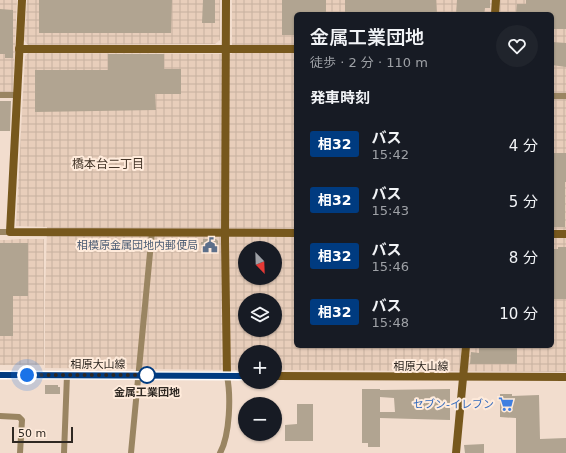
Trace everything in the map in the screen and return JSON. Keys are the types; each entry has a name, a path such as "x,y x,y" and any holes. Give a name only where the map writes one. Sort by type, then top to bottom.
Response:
{"street":[{"path":"10,232 22,0"},
{"path":"220,453 226,440 228,427 229,384 227,376 225,241 226,0"},
{"path":"495,12 496,0"},
{"path":"19,49 294,49"},
{"path":"0,95 17,95"},
{"path":"554,96 566,96"},
{"path":"0,232 294,233"},
{"path":"131,453 152,232"},
{"path":"554,234 566,234"},
{"path":"456,453 466,348"},
{"name":"相原大山線","path":"0,375 238,376"},
{"path":"64,453 67,375"},
{"name":"相原大山線","path":"282,376 566,377"},
{"path":"0,416 15,416 22,420 20,453"}],"shaded area":[{"path":"0,0 17,0 13,93 0,93"},
{"path":"27,0 220,0 220,40 215,44 28,45 24,40"},
{"path":"232,0 566,0 566,372 282,370 282,345 238,345 238,370 45,368 47,227 16,226 25,56 28,53 232,54"},
{"path":"44,239 44,365 0,365 0,240"}],"building":[{"path":"39,0 172,0 171,33 39,33"},
{"path":"203,0 215,0 215,23 202,23"},
{"path":"282,0 326,0 326,12 294,12 294,35 282,35"},
{"path":"345,0 436,0 437,12 345,12"},
{"path":"457,0 490,0 490,8 485,8 484,12 456,12"},
{"path":"526,0 566,0 566,29 554,29 554,12 516,12 517,4 526,4"},
{"path":"0,9 13,10 13,58 5,58 5,54 0,54"},
{"path":"554,42 566,43 566,67 554,65"},
{"path":"108,54 164,54 164,69 181,69 181,94 155,94 156,110 35,112 35,70 108,70"},
{"path":"0,101 11,101 10,131 0,131"},
{"path":"554,153 566,153 565,227 554,227"},
{"name":"相模原金属団地内郵便局","path":"203,239 216,239 218,241 218,249 201,248 201,242 203,242"},
{"path":"0,243 28,243 28,296 13,296 13,336 0,336"},
{"path":"558,247 566,247 566,299 554,299 554,249 558,249"},
{"path":"479,348 517,348 517,364 470,364 471,352 479,353"},
{"path":"45,385 58,385 58,387 60,387 60,394 45,394"},
{"path":"362,389 450,389 450,420 380,418 380,447 368,447 368,443 362,443","holes":["380,397 394,398 395,412 380,412"]},
{"path":"500,394 512,394 512,396 539,395 540,439 566,438 566,453 516,453 516,418 500,417"},
{"path":"297,404 313,404 313,441 285,441 285,425 297,424"},
{"path":"484,444 484,453 465,453 464,445"}],"bus line":[{"name":"相32","path":"0,375 238,376"}],"place":[{"name":"相模原金属団地内郵便局","path":"210,245"},
{"name":"金属工業団地","path":"147,375"},
{"name":"セブン-イレブン","path":"506,404"}],"district":[{"name":"橋本台二丁目","path":"108,164"}],"route":[{"path":"27,375 138,375 153,375 147,375"}]}
